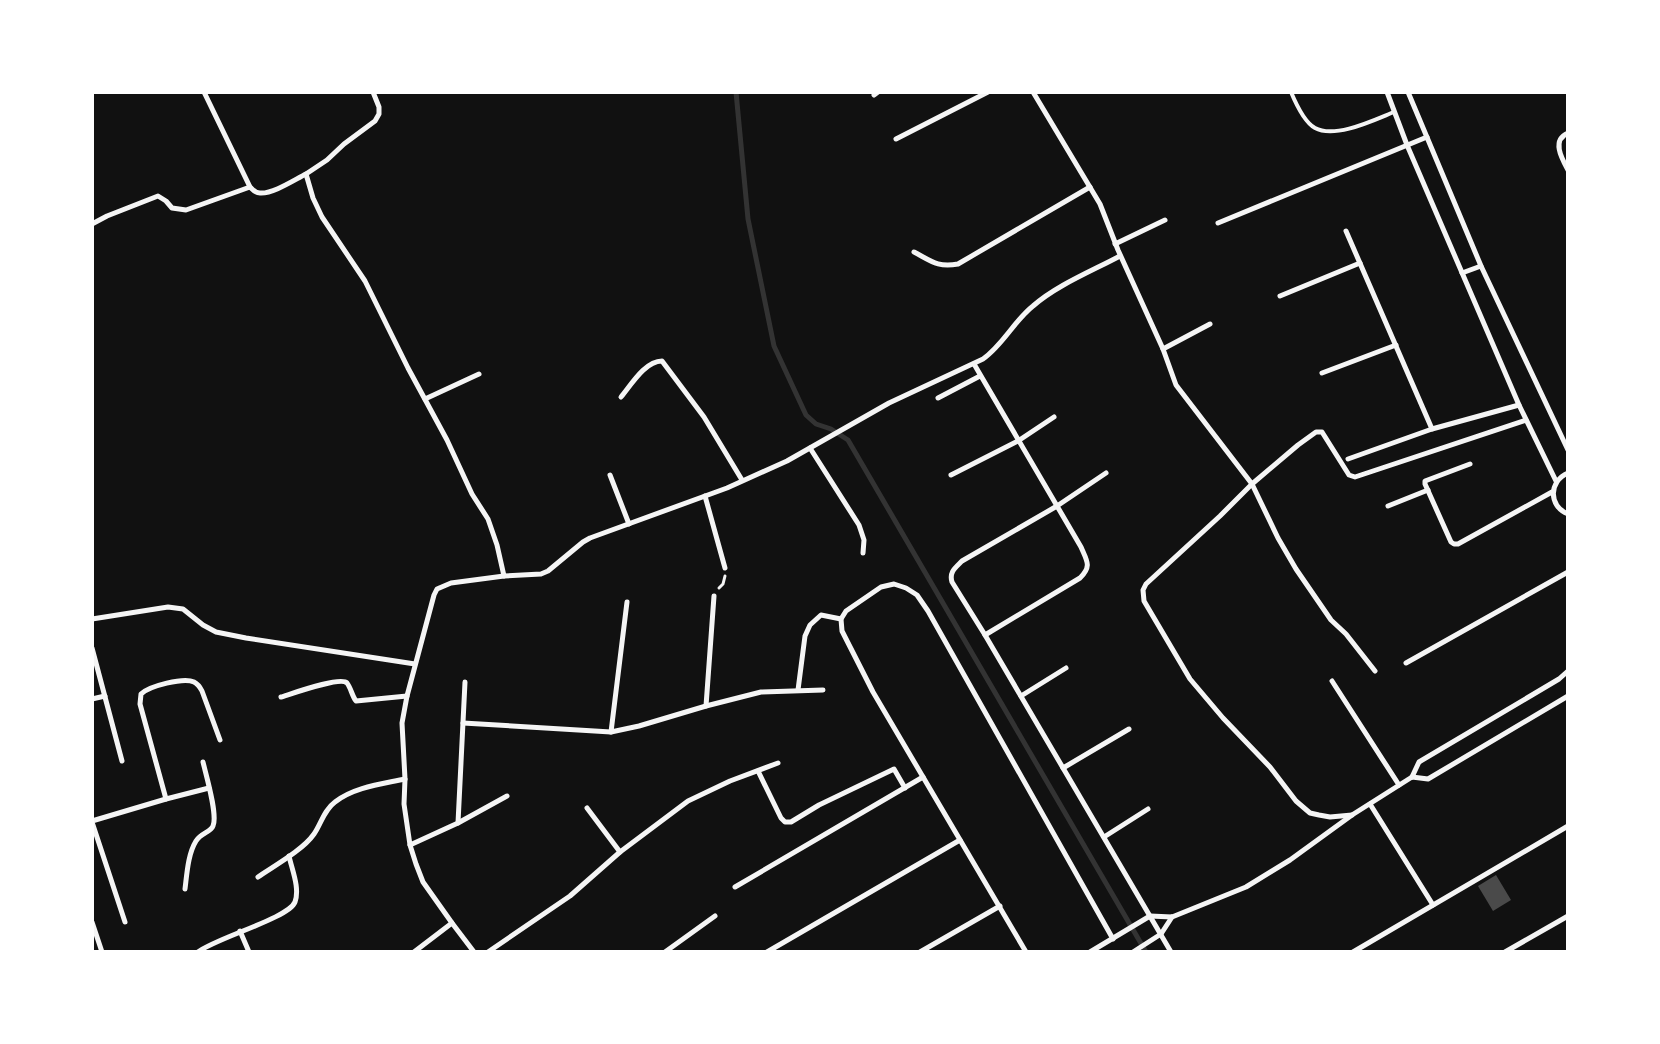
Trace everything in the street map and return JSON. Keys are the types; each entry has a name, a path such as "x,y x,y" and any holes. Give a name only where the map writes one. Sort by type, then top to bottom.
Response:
{"street":[{"path":"204,92 250,187 260,194 271,192 306,174 327,160 344,144 375,121 379,114 379,107 373,92"},
{"path":"896,140 988,92"},
{"path":"1033,92 1103,211 1120,256 1163,349 1176,385 1252,484 1278,538 1296,569 1331,620 1346,634 1375,671"},
{"path":"1387,92 1407,145 1518,405 1556,481"},
{"path":"1408,92 1481,266 1568,450"},
{"path":"1568,132 1564,134 1559,143 1559,152 1568,170"},
{"path":"1218,222 1426,137"},
{"path":"306,174 313,198 322,217 365,281 447,440 472,494 488,519 497,545 504,576"},
{"path":"92,224 107,216 158,196 172,208 186,210 250,187"},
{"path":"914,252 936,264 946,266 958,264 1090,187"},
{"path":"1115,244 1165,220"},
{"path":"1346,231 1432,429"},
{"path":"474,952 423,882 410,845 404,804 405,779 402,723 415,664 437,588 451,583 548,572 590,538 705,496 787,461 850,424 911,392 974,364 995,350 1026,313 1040,300 1120,256"},
{"path":"1280,296 1360,263"},
{"path":"1462,273 1481,266"},
{"path":"1163,349 1210,324"},
{"path":"1322,373 1396,345"},
{"path":"621,397 639,374 649,366 662,361 704,417 742,480"},
{"path":"974,364 1081,547 1088,565 1080,578 984,635"},
{"path":"425,398 479,374"},
{"path":"938,398 980,376"},
{"path":"1348,459 1432,429 1518,405"},
{"path":"951,475 1018,441 1054,416"},
{"path":"1352,815 1330,817 1319,815 1310,812 1296,801 1270,767 1223,718 1190,679 1144,601 1143,590 1146,584 1252,484 1316,432 1322,432 1349,475 1355,477 1526,420"},
{"path":"810,448 860,524 864,540 863,553"},
{"path":"1470,464 1427,479 1425,484 1451,542 1454,544 1458,544 1552,492"},
{"path":"1106,473 1057,506 962,561 952,571 950,576 1171,952"},
{"path":"1568,473 1556,481 1552,492 1554,503 1561,511 1568,514"},
{"path":"610,475 629,524"},
{"path":"1388,506 1428,490"},
{"path":"705,496 725,568"},
{"path":"1406,663 1568,572"},
{"path":"1026,952 923,777 864,674 842,631 841,619 846,611 881,587 894,584 906,588 917,595 928,611 1112,939"},
{"path":"706,706 714,596"},
{"path":"611,732 627,602"},
{"path":"92,619 168,607 177,608 187,611 203,625 216,632 415,664"},
{"path":"798,690 805,636 810,625 822,616 841,619"},
{"path":"92,648 122,761"},
{"path":"1021,696 1066,668"},
{"path":"1090,952 1150,916 1172,917 1246,887 1290,860 1352,815 1412,777 1419,762 1568,672"},
{"path":"166,799 140,704 141,694 153,686 192,681 202,691 220,740"},
{"path":"281,697 333,682 343,681 346,682 356,701 407,696"},
{"path":"1332,681 1399,785"},
{"path":"458,823 465,682"},
{"path":"463,723 611,732 761,692 823,690"},
{"path":"92,699 105,696"},
{"path":"1412,777 1428,779 1568,696"},
{"path":"1063,768 1129,729"},
{"path":"185,889 191,853 202,834 212,830 215,819 203,762"},
{"path":"488,952 570,896 620,852 688,802 730,781 778,763"},
{"path":"758,771 780,818 784,822 791,822 819,805 894,769 905,788"},
{"path":"735,887 923,777"},
{"path":"258,877 289,856 314,835 326,812 334,802 349,793 405,779"},
{"path":"125,922 92,822 166,799 210,788"},
{"path":"410,845 458,823 507,796"},
{"path":"1370,804 1433,905"},
{"path":"587,808 620,852"},
{"path":"1104,837 1148,809"},
{"path":"1353,952 1568,826"},
{"path":"767,952 960,840"},
{"path":"198,952 204,947 286,912 295,903 297,888 289,856"},
{"path":"920,952 1000,906"},
{"path":"665,952 715,916"},
{"path":"1505,952 1568,916"},
{"path":"1134,951 1161,934 1172,917"},
{"path":"92,922 102,952"},
{"path":"414,952 452,923"},
{"path":"240,932 249,952"}],"lane":[{"path":"1291,92 1298,108 1314,127 1327,132 1361,125 1394,112"}],"path":[{"path":"714,596 723,584 725,568"}],"building":[{"path":"1496,875 1511,900 1493,911 1478,886"}],"waterway":[{"path":"736,92 748,219 774,346 806,415 816,424 831,429 848,440 1146,952"}]}
